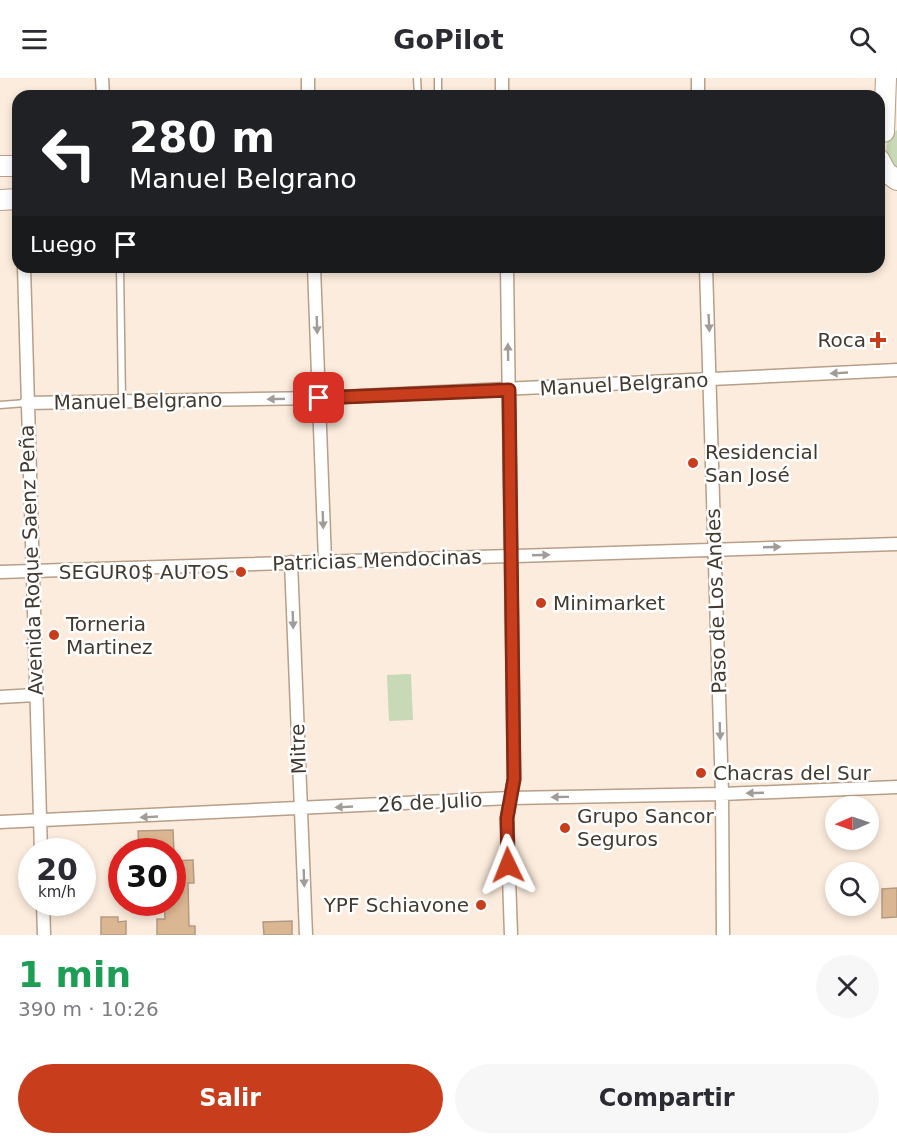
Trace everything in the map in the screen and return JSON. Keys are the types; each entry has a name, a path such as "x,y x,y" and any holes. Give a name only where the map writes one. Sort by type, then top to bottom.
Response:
{"street":[{"name":"Avenida Roque Saenz Peña","path":"24,273 26,403 41,838"},
{"path":"314,273 325,561"},
{"path":"507,273 513,556 514,779 507,818 511,935"},
{"name":"Paso de Los Andes","path":"706,273 712,379 723,935"},
{"name":"Manuel Belgrano","path":"26,403 319,398 897,370"},
{"name":"Patricias Mendocinas","path":"0,572 897,544"},
{"name":"Mitre","path":"291,562 306,935"},
{"path":"0,697 35,695"},
{"name":"26 de Julio","path":"0,822 301,810 511,798 722,794 897,787"},
{"path":"43,916 44,935"}],"lane":[{"path":"120,273 122,401"},
{"path":"0,405 26,403"}],"green space":[{"path":"897,130 897,170 886,150 889,140"},
{"path":"411,674 413,720 389,721 387,675"}],"building":[{"path":"173,830 173,838 138,838 138,831"},
{"path":"186,860 193,860 194,883 188,883 189,926 195,926 195,935 157,935 157,919 165,919 165,916 186,916"},
{"path":"897,888 897,917 882,918 882,889"},
{"path":"101,917 118,917 118,922 126,921 126,935 101,935"},
{"path":"292,921 292,935 264,935 263,922"}],"place":[{"name":"Roca","path":"878,340"},
{"name":"Residencial San José","path":"693,463"},
{"name":"SEGUR0$ AUTOS","path":"241,572"},
{"name":"Minimarket","path":"541,603"},
{"name":"Torneria Martinez","path":"54,635"},
{"name":"Chacras del Sur","path":"701,773"},
{"name":"Grupo Sancor Seguros","path":"565,828"},
{"name":"YPF Schiavone","path":"481,905"}],"route":[{"path":"319,398 509,390 513,556 514,779 507,818 508,865"}]}
